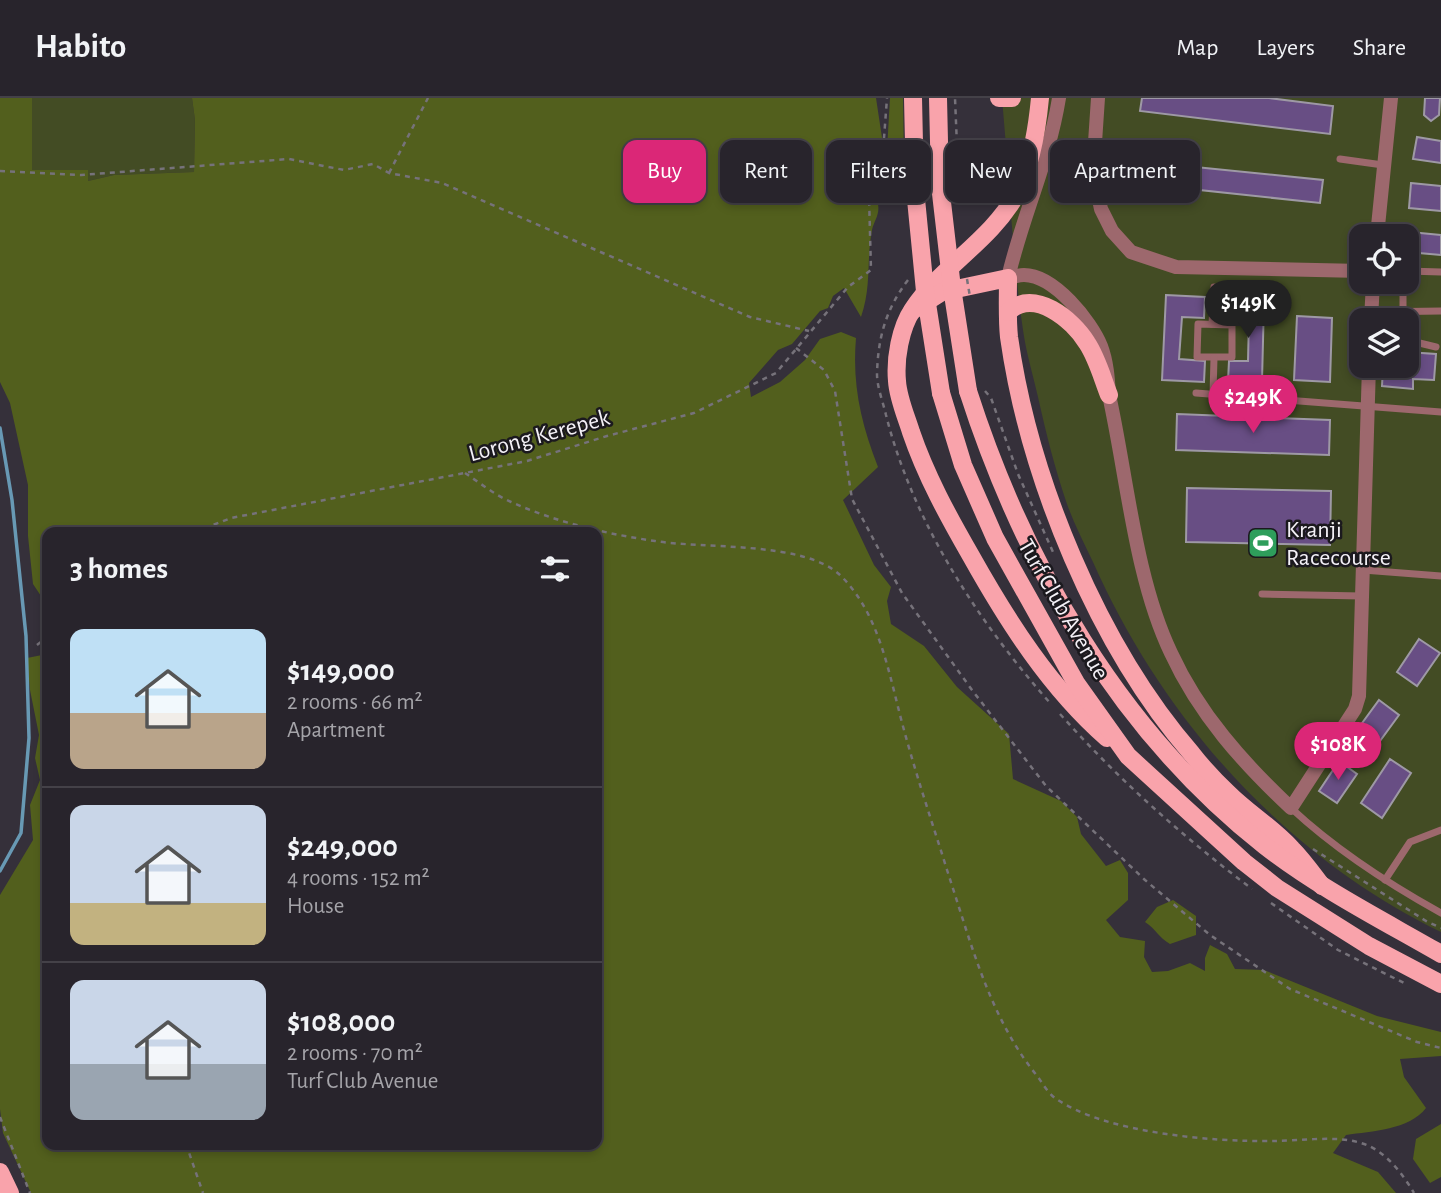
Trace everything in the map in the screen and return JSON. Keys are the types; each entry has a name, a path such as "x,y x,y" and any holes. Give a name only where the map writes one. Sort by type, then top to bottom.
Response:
{"main road":[{"name":"Turf Club Avenue","path":"913,98 915,190 925,290 941,393 963,465 995,538 1076,683 1128,756 1244,862 1277,888 1370,946 1441,984"},
{"name":"Turf Club Avenue","path":"938,98 940,185 951,288 968,391 987,451 1015,516 1048,582 1094,661 1148,731 1202,790 1264,845 1322,886 1441,954"},
{"path":"999,98 1012,98"},
{"path":"1040,98 1029,163 1016,195 1003,214 942,274 912,311 899,343 897,382 916,447 937,496 1017,635 1086,720 1128,756"},
{"path":"912,311 942,292 1008,278 1008,312 1018,385 1037,460 1061,530 1101,616 1144,690 1190,753 1228,793 1292,848 1322,886"},
{"path":"1008,312 1014,307 1030,303 1049,308 1069,321 1087,342 1109,395"},
{"path":"0,1172 10,1193"}],"street":[{"path":"1059,98 1055,128 1040,182 1015,247 1008,278 1025,275 1051,285 1073,304 1101,347 1142,560 1159,623 1171,653 1220,733 1256,775 1291,808 1357,703 1368,378"},
{"path":"1098,98 1093,172 1101,209 1112,231 1131,252 1176,267 1349,271"},
{"path":"1378,224 1391,98"}],"lane":[{"path":"1340,159 1383,164"},
{"path":"1419,271 1441,272"},
{"path":"1212,324 1214,287"},
{"path":"1419,311 1441,311"},
{"path":"1212,324 1233,327 1232,357 1196,355 1197,325 1212,324"},
{"path":"1419,343 1436,347"},
{"path":"1213,394 1214,358"},
{"path":"1196,393 1367,404 1441,412"},
{"path":"1362,570 1441,576"},
{"path":"1262,594 1362,596"},
{"path":"1291,808 1317,833 1385,880 1441,913"},
{"path":"1385,880 1410,842 1441,830"}],"path":[{"path":"389,173 428,98"},
{"name":"Lorong Kerepek","path":"205,526 231,518 527,461 694,413 776,373 848,287 872,270 869,196 881,165 887,98"},
{"path":"0,171 81,175 289,159 344,170 373,164 389,173 442,183 750,317 809,331"},
{"path":"966,271 970,297"},
{"path":"796,348 824,370 835,391 852,499 902,593 1046,786 1144,880 1210,935 1290,989 1418,1042 1441,1048"},
{"path":"465,473 508,501 568,523 588,527"},
{"path":"602,530 656,541 788,553 827,565 840,576 869,613 878,635 912,760 981,974 1000,1017 1025,1062 1052,1096 1079,1112 1111,1124 1154,1131 1248,1142 1347,1140 1361,1143 1388,1159 1406,1178 1415,1193"},
{"path":"37,645 42,641"},
{"path":"1310,848 1441,928"},
{"path":"0,1116 30,1193"},
{"path":"188,1150 203,1193"}],"green space":[{"path":"0,98 32,98 32,170 88,170 88,181 114,175 194,172 195,120 192,98 876,98 882,140 826,140 826,203 878,203 878,215 872,230 869,252 867,294 861,317 844,288 833,296 828,308 820,311 792,344 778,350 749,383 751,397 780,382 805,360 820,339 841,332 856,338 855,372 859,404 878,467 843,500 874,565 891,587 887,601 891,624 924,646 957,687 1009,734 1013,779 1061,801 1077,817 1081,834 1106,866 1120,860 1128,873 1128,900 1106,920 1120,937 1145,941 1144,957 1152,972 1168,971 1190,963 1205,971 1205,958 1210,945 1227,954 1235,969 1264,970 1377,1016 1441,1032 1441,1056 1400,1059 1404,1077 1426,1108 1410,1121 1400,1125 1346,1135 1333,1153 1378,1172 1396,1193 31,1193 3,1133 0,1109 0,895 33,840 30,805 40,780 35,758 39,735 27,658 42,655 42,1150 602,1150 602,527 42,527 42,598 33,584 28,536 28,485 10,403 0,382"},
{"path":"32,98 192,98 195,120 194,172 114,175 88,181 88,170 32,170"},
{"path":"890,98 903,98 904,140 888,140"},
{"name":"Kranji Racecourse","path":"1002,98 1441,98 1441,932 1384,901 1331,864 1281,823 1235,778 1193,728 1155,676 1122,620 1067,504 1051,451 1023,330 1010,203 1036,203 1036,140 1005,140"},
{"path":"1173,900 1196,916 1196,935 1170,944 1145,922 1157,907"},
{"path":"1441,1124 1441,1177 1430,1183 1413,1159 1416,1139"}],"building":[{"path":"1142,98 1269,98 1333,106 1330,134 1140,111"},
{"path":"1425,98 1440,98 1439,115 1431,121 1424,115"},
{"path":"1417,137 1441,141 1441,163 1413,159"},
{"path":"1200,168 1323,180 1320,203 1200,190"},
{"path":"1411,183 1441,186 1441,211 1409,208"},
{"path":"1419,233 1441,235 1441,255 1419,253"},
{"path":"1166,295 1205,297 1204,318 1182,317 1179,359 1205,361 1204,382 1162,380"},
{"path":"1223,300 1264,302 1262,381 1228,381 1229,361 1248,361 1249,318 1223,317"},
{"path":"1297,316 1332,318 1330,382 1294,380"},
{"path":"1419,353 1436,354 1434,380 1413,379 1413,389 1382,386 1382,378 1419,378"},
{"path":"1177,414 1330,420 1329,455 1176,450"},
{"path":"1187,488 1331,491 1330,545 1186,542"},
{"path":"1419,639 1440,653 1417,686 1397,672"},
{"path":"1379,700 1399,715 1377,745 1357,730"},
{"path":"1390,759 1411,773 1382,818 1361,803"},
{"path":"1339,761 1357,774 1337,803 1319,791"}],"waterway":[{"path":"0,428 12,500 26,636 29,738 21,833 0,871"}],"place":[{"name":"Kranji Racecourse","path":"1263,543"}]}
